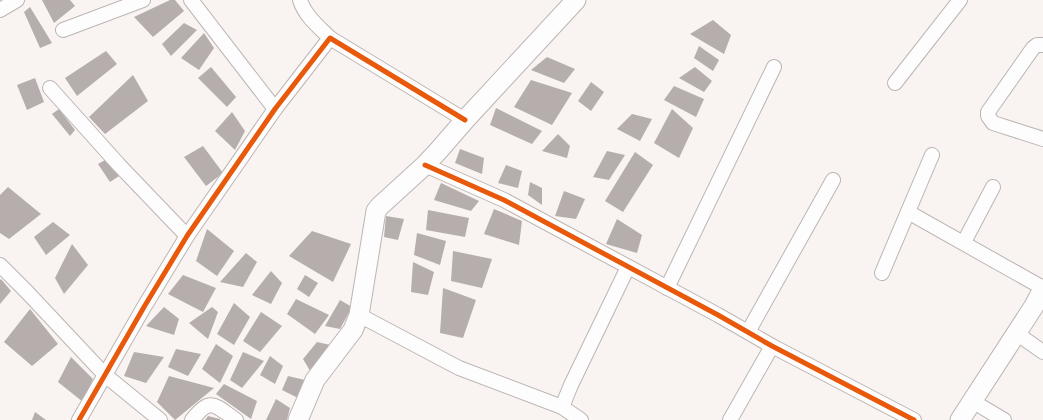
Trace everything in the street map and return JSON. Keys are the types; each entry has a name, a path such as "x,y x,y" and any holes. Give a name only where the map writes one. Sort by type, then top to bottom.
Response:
{"street":[{"path":"0,10 17,0"},
{"path":"63,30 143,0"},
{"path":"191,0 275,109"},
{"path":"300,0 312,21 330,38 464,120"},
{"path":"298,420 315,380 353,330 359,315 376,211 425,165 464,120 576,0"},
{"path":"895,83 960,0"},
{"path":"79,420 187,236 275,109 330,38"},
{"path":"1043,45 1033,48 988,112 988,119 993,123 1043,139"},
{"path":"667,288 774,67"},
{"path":"50,88 114,159 187,236"},
{"path":"882,273 932,155"},
{"path":"425,165 504,200 772,346 914,420"},
{"path":"748,332 832,180"},
{"path":"964,242 993,187"},
{"path":"908,212 964,242 1041,298 1016,333 960,420"},
{"path":"0,265 28,292 105,375 160,420"},
{"path":"562,407 571,385 628,268"},
{"path":"359,315 459,368 562,407 581,420"},
{"path":"1016,333 1043,352"},
{"path":"730,420 772,346"},
{"path":"972,401 1004,420"},
{"path":"192,420 201,408 208,404 215,405 236,420"}],"building":[{"path":"42,0 70,0 75,6 54,23"},
{"path":"170,0 175,0 184,11 153,37 134,17"},
{"path":"30,7 52,43 40,48 24,12"},
{"path":"713,20 731,35 724,54 690,34"},
{"path":"184,23 197,30 171,56 162,44"},
{"path":"204,33 214,48 199,70 181,58"},
{"path":"699,46 719,60 713,71 694,58"},
{"path":"106,51 117,64 77,96 65,78"},
{"path":"547,57 575,69 564,83 531,70"},
{"path":"211,67 236,97 227,107 198,78"},
{"path":"695,67 712,81 704,92 679,78"},
{"path":"133,75 148,101 105,134 89,117"},
{"path":"35,78 44,102 27,110 17,85"},
{"path":"531,80 572,93 552,125 514,107"},
{"path":"591,82 604,92 591,111 578,101"},
{"path":"674,86 704,99 696,117 664,100"},
{"path":"496,108 542,131 532,144 490,125"},
{"path":"59,109 75,130 70,136 52,114"},
{"path":"672,109 693,128 679,158 654,143"},
{"path":"232,112 245,131 235,150 215,131"},
{"path":"632,114 652,119 640,141 617,129"},
{"path":"558,134 570,146 567,158 542,151"},
{"path":"203,146 223,173 206,186 184,157"},
{"path":"460,149 484,158 482,174 455,163"},
{"path":"607,151 625,155 609,180 593,177"},
{"path":"635,152 653,165 623,212 605,201"},
{"path":"105,160 119,176 110,182 98,164"},
{"path":"506,165 522,171 518,188 498,183"},
{"path":"530,182 542,188 542,205 528,195"},
{"path":"441,183 479,201 471,211 434,200"},
{"path":"8,187 41,214 9,239 0,233 0,195"},
{"path":"564,191 585,199 576,219 555,216"},
{"path":"494,209 522,221 519,245 484,234"},
{"path":"428,210 469,218 465,237 426,230"},
{"path":"386,216 404,219 398,240 384,237"},
{"path":"617,219 642,235 637,253 606,244"},
{"path":"53,222 70,235 46,255 34,237"},
{"path":"207,229 234,251 217,276 196,261"},
{"path":"312,231 351,244 333,282 289,256"},
{"path":"417,233 446,241 440,265 414,255"},
{"path":"72,244 88,265 64,294 55,278"},
{"path":"453,251 492,259 482,288 451,281"},
{"path":"246,253 257,262 243,287 220,282"},
{"path":"413,262 434,272 428,295 411,292"},
{"path":"271,271 282,283 271,304 252,295"},
{"path":"183,275 216,288 203,312 168,294"},
{"path":"305,275 318,283 309,297 297,289"},
{"path":"1,279 11,291 0,304 0,280"},
{"path":"443,288 476,300 463,338 440,333"},
{"path":"296,299 329,315 315,334 287,314"},
{"path":"340,300 352,307 340,329 325,326"},
{"path":"234,303 250,317 234,345 217,334"},
{"path":"164,307 179,319 174,335 146,326"},
{"path":"212,307 218,312 208,339 189,323"},
{"path":"30,309 58,344 32,366 4,342"},
{"path":"261,312 282,326 260,352 243,341"},
{"path":"317,342 335,346 312,374 303,359"},
{"path":"216,344 233,356 220,383 202,369"},
{"path":"176,349 201,354 188,376 168,367"},
{"path":"134,352 164,357 146,383 124,376"},
{"path":"243,352 264,361 242,388 230,380"},
{"path":"270,356 283,366 275,384 260,375"},
{"path":"71,357 93,379 83,402 58,382"},
{"path":"169,376 214,388 175,420 157,402"},
{"path":"288,376 305,380 300,399 282,390"},
{"path":"224,384 257,401 251,419 216,394"},
{"path":"276,399 290,408 287,420 266,420"},
{"path":"35,412 46,420 32,420"},
{"path":"208,416 220,419 220,420 205,420"}],"cycle path":[{"path":"79,420 187,236 275,109 330,38 465,120"},
{"path":"425,165 504,200 718,315 772,346 914,420"}]}
